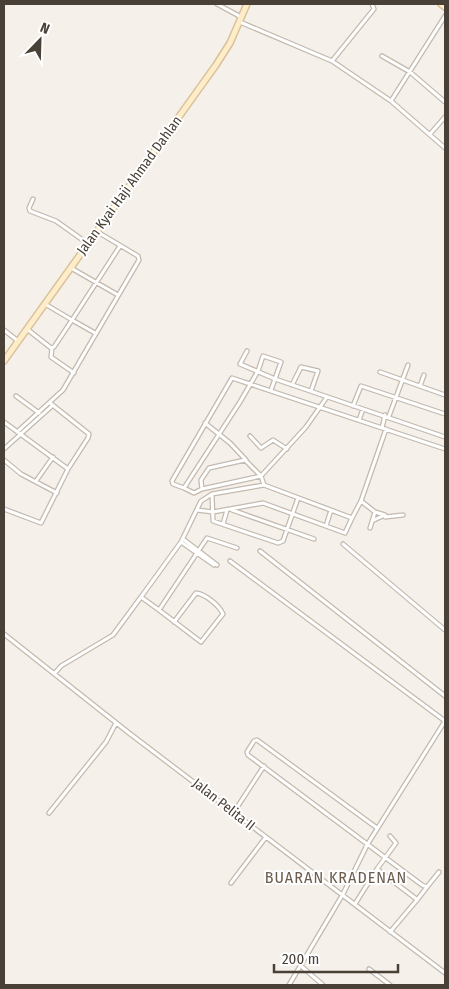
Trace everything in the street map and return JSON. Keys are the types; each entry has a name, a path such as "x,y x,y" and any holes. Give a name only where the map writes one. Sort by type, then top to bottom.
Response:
{"street":[{"path":"217,4 241,20 332,61 390,101 445,148"},
{"name":"Jalan Kyai Haji Ahmad Dahlan","path":"4,361 72,269 87,243 216,65 241,20 247,4"},
{"path":"332,61 374,9 372,4"},
{"path":"441,4 445,7"},
{"path":"390,101 445,16"},
{"path":"382,56 410,72 445,102"},
{"path":"430,134 445,117"},
{"path":"33,199 29,208 30,211 56,221 87,243"},
{"path":"19,434 51,405 74,373 139,258 96,231"},
{"path":"74,373 51,357 52,348 120,246"},
{"path":"72,269 118,295"},
{"path":"46,304 95,333"},
{"path":"4,330 18,341"},
{"path":"28,330 52,348"},
{"path":"247,351 240,364 275,379 445,437"},
{"path":"184,488 251,383 258,371 263,356 282,363 271,390"},
{"path":"382,428 408,365"},
{"path":"292,385 303,366 318,371 311,390"},
{"path":"380,372 445,395"},
{"path":"420,386 424,375"},
{"path":"263,480 202,489 194,493 172,482 231,378 322,406 445,449"},
{"path":"353,406 361,386 445,414"},
{"path":"16,396 39,413"},
{"path":"53,671 113,635 182,540 201,502 212,494 263,480 322,406 327,397"},
{"path":"4,449 39,413 51,405"},
{"path":"4,509 40,523 58,493 68,469 89,434 51,405"},
{"path":"359,420 364,409"},
{"path":"4,422 68,469"},
{"path":"204,423 219,433 263,480 298,498 352,518"},
{"path":"198,510 214,512 263,503 345,533 361,501 386,429"},
{"path":"250,436 261,448 274,440 287,449"},
{"path":"36,482 52,458"},
{"path":"4,460 21,474 58,493"},
{"path":"202,489 201,480 209,468 246,460"},
{"path":"212,494 213,520 278,543 283,541 298,498"},
{"path":"361,501 385,517"},
{"path":"248,515 252,505"},
{"path":"229,510 314,539"},
{"path":"223,524 229,510"},
{"path":"326,526 331,510"},
{"path":"370,528 375,512"},
{"path":"374,520 403,515"},
{"path":"159,610 208,537 237,548"},
{"path":"182,540 216,565"},
{"path":"343,544 445,630"},
{"path":"260,551 445,696"},
{"path":"230,562 445,721 377,828 343,894 289,985"},
{"path":"141,597 174,622 202,642 223,614 220,608 196,592 174,622"},
{"name":"Jalan Pelita II","path":"4,634 48,667 116,723 445,973"},
{"path":"50,813 106,742 116,723"},
{"path":"377,828 254,740 247,753 367,845 427,887"},
{"path":"234,812 264,766"},
{"path":"356,904 377,869 396,843 390,836"},
{"path":"231,883 266,837"},
{"path":"377,869 417,900"},
{"path":"390,932 439,872"},
{"path":"300,967 323,985"},
{"path":"369,969 390,985"}],"district":[{"name":"BUARAN KRADENAN","path":"336,877"}]}
